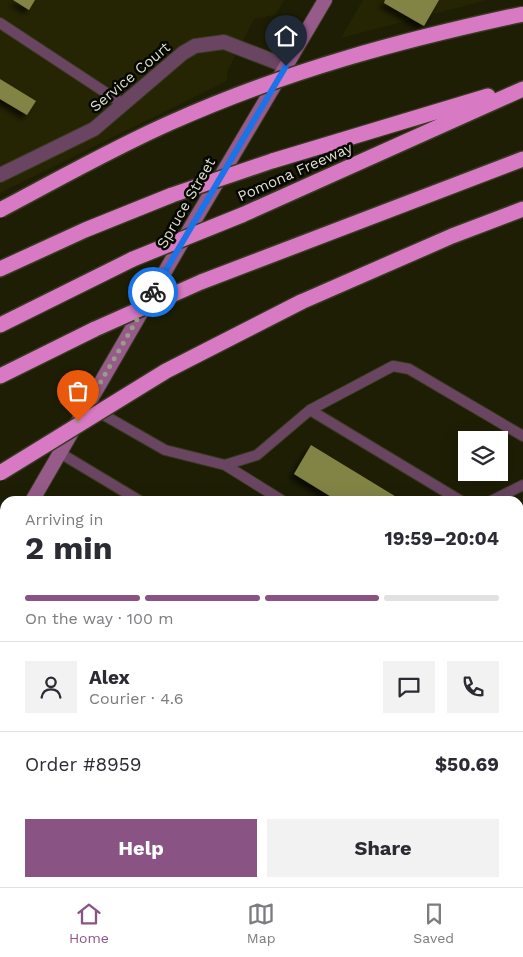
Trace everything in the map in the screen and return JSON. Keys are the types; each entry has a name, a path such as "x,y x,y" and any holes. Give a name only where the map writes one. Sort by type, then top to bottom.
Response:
{"highway":[{"path":"0,210 135,139 246,91 322,64 367,51 523,14"},
{"path":"0,269 85,230 172,195 272,161 523,88"},
{"name":"Pomona Freeway","path":"0,325 133,259 242,214 523,88"},
{"path":"1,376 95,329 201,282 523,159"},
{"path":"0,473 166,372 301,302 452,236 523,209"}],"main road":[{"name":"Spruce Street","path":"35,496 325,0"}],"street":[{"name":"Service Court","path":"0,174 94,129 183,53 195,46 224,42 286,66"}],"lane":[{"path":"0,23 123,104"},
{"path":"224,465 257,456 310,410 393,366 409,369 523,436"},
{"path":"88,405 165,450 224,465 275,496"},
{"path":"310,410 453,496"},
{"path":"60,453 132,496"},
{"path":"501,496 523,485"}],"shaded area":[{"path":"0,0 284,0 275,15 254,19 227,72 227,81 0,193"},
{"path":"363,0 487,0 341,38"}],"building":[{"path":"13,0 35,0 29,10"},
{"path":"385,0 439,0 424,26 384,3"},
{"path":"0,79 36,101 27,115 0,99"},
{"path":"311,445 395,496 330,496 294,474"}],"way so far":[{"path":"78,421 153,292"}],"route":[{"path":"153,292 286,66"}]}
